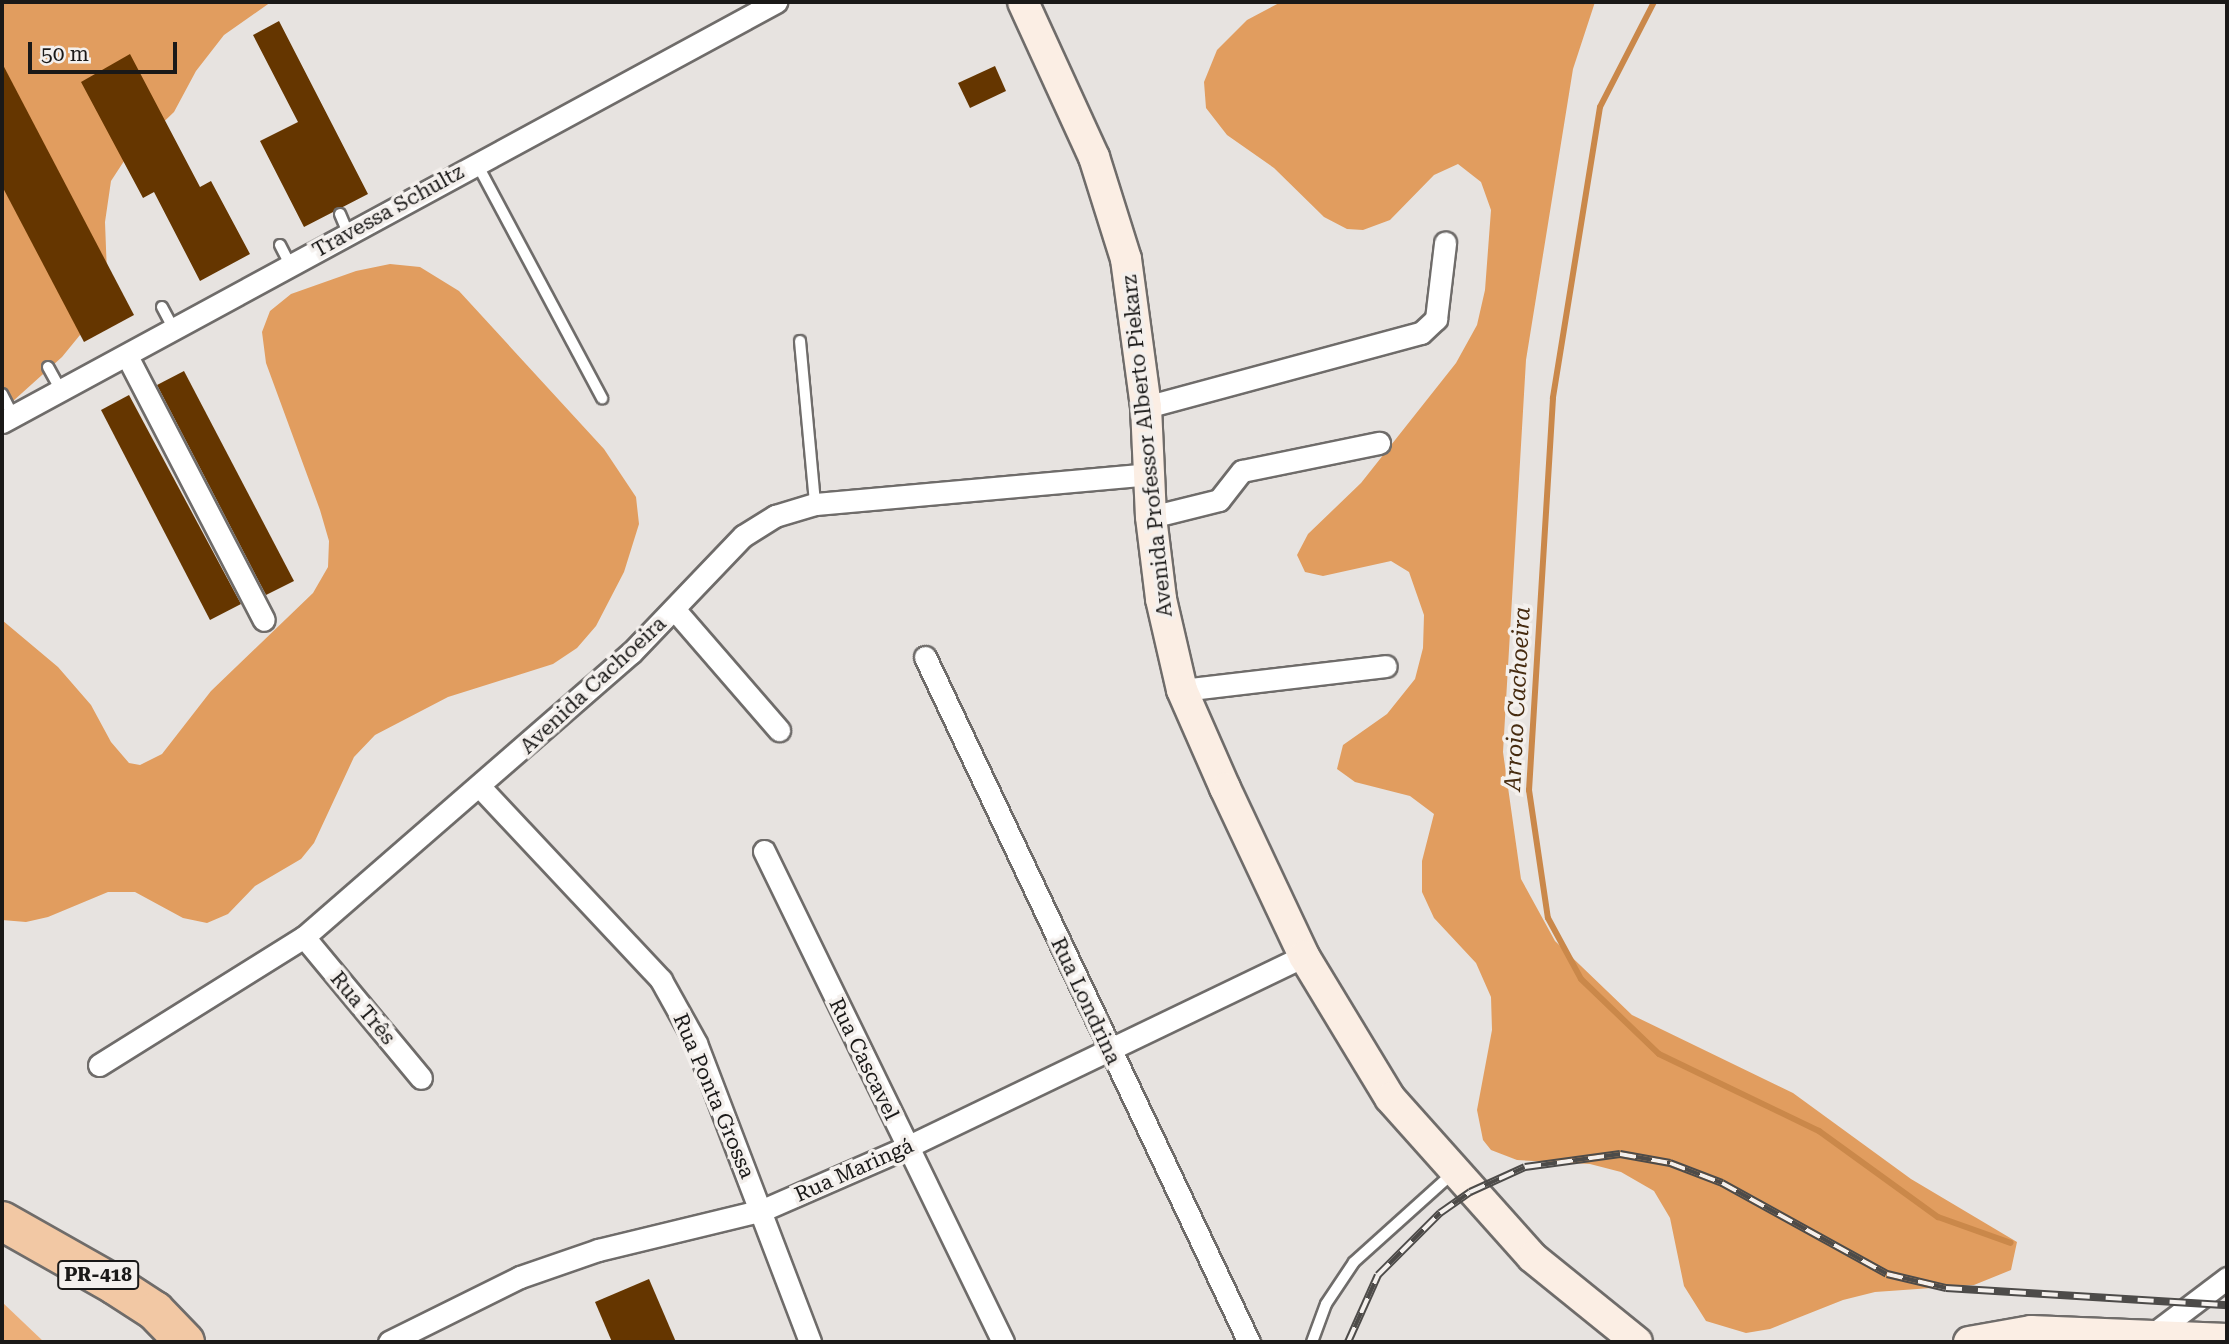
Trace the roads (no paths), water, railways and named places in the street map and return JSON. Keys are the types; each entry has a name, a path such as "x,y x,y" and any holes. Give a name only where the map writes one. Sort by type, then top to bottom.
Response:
{"highway":[{"name":"PR-418","path":"2,1221 115,1284 155,1311 185,1342"}],"main road":[{"name":"Avenida Professor Alberto Piekarz","path":"1023,2 1094,157 1118,234 1135,318 1146,407 1151,517 1161,599 1182,690 1304,956 1390,1098 1453,1172 1532,1257 1637,1342"},
{"path":"1969,1342 2031,1331 2100,1337 2153,1334 2227,1339"}],"street":[{"name":"Travessa Schultz","path":"8,419 290,265 344,223 476,162 776,2"},
{"path":"1146,407 1421,333 1436,319 1445,243"},
{"path":"127,356 264,620"},
{"path":"1151,517 1219,500 1249,469 1379,443"},
{"name":"Avenida Cachoeira","path":"99,1065 304,937 481,788 675,610 743,536 775,516 815,504 1149,474"},
{"path":"675,610 779,730"},
{"name":"Rua Londrina","path":"925,657 1108,1049 1250,1342"},
{"path":"1182,690 1385,666"},
{"name":"Rua Ponta Grossa","path":"481,788 661,980 696,1043 763,1210 810,1342"},
{"name":"Rua Cascavel","path":"764,851 1003,1342"},
{"name":"Rua Três","path":"304,937 421,1078"},
{"name":"Rua Maringá","path":"389,1342 520,1277 598,1250 763,1210 907,1147 1304,956"},
{"path":"2153,1334 2227,1278"}],"lane":[{"path":"476,162 602,398"},
{"path":"281,245 290,265"},
{"path":"162,307 174,330"},
{"path":"800,341 815,504"},
{"path":"48,367 61,390"},
{"path":"2,394 8,419"},
{"path":"1312,1342 1326,1304 1354,1262 1453,1172"}],"waterway":[{"name":"Arroio Cachoeira","path":"1654,2 1600,107 1553,398 1529,790 1548,918 1581,979 1659,1054 1819,1131 1938,1217 2011,1243"}],"railway":[{"path":"1348,1342 1378,1275 1440,1213 1470,1192 1525,1167 1620,1154 1670,1163 1722,1183 1887,1274 1946,1288 2227,1305"}]}
